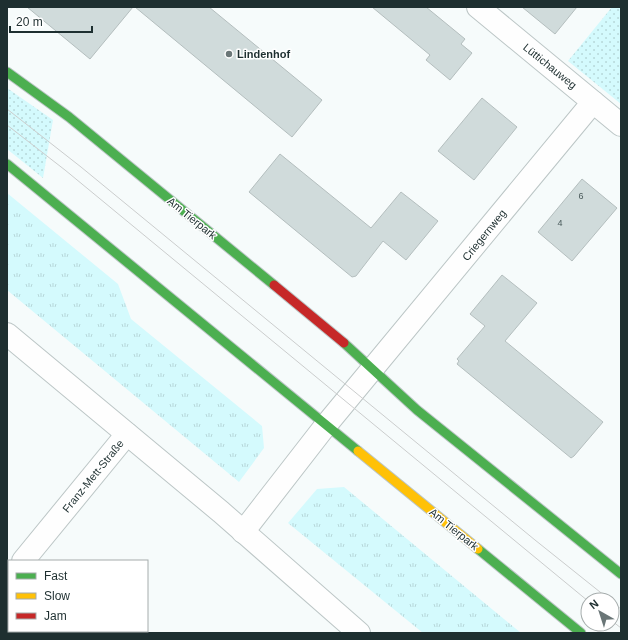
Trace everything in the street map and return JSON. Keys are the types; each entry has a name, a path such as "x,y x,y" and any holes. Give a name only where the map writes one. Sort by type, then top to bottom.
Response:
{"main road":[{"name":"Am Tierpark","path":"7,72 69,117 374,369 417,410 621,574"},
{"name":"Am Tierpark","path":"7,164 581,633"}],"street":[{"name":"Lüttichauweg","path":"478,7 621,125"},
{"name":"Criegernweg","path":"374,369 593,102"},
{"path":"7,334 127,434"},
{"path":"243,532 326,425 374,369"},
{"name":"Franz-Mett-Straße","path":"24,560 127,434 359,633"}],"green space":[{"path":"612,7 621,7 621,104 568,61"},
{"path":"7,88 53,120 43,178 7,149"},
{"path":"7,193 118,284 131,319 262,426 264,448 239,482 7,290"},
{"path":"344,487 521,633 423,633 288,523 317,489"}],"building":[{"path":"27,7 133,7 90,59"},
{"name":"Lindenhof","path":"135,7 209,7 322,100 292,137"},
{"path":"372,7 426,7 465,39 461,44 472,53 450,80 426,60 430,55"},
{"path":"522,7 577,7 555,34"},
{"path":"482,98 517,127 474,180 438,151"},
{"path":"280,154 371,228 401,192 438,221 406,260 383,241 356,276 352,277 249,192"},
{"path":"582,179 617,208 572,261 538,232"},
{"path":"502,275 537,303 505,341 603,422 571,458 457,364 459,361 457,359 485,326 470,314"}],"tram line":[{"path":"7,109 81,167 600,592"},
{"path":"7,125 65,170 580,594"}],"traffic: fast":[{"path":"7,72 69,117 274,285"},
{"path":"7,164 358,451"},
{"path":"344,343 417,410 621,574"},
{"path":"478,549 581,633"}],"traffic: slow":[{"path":"358,451 478,549"}],"traffic: jam":[{"path":"274,285 344,343"}],"place":[{"name":"Lindenhof","path":"229,54"}]}
